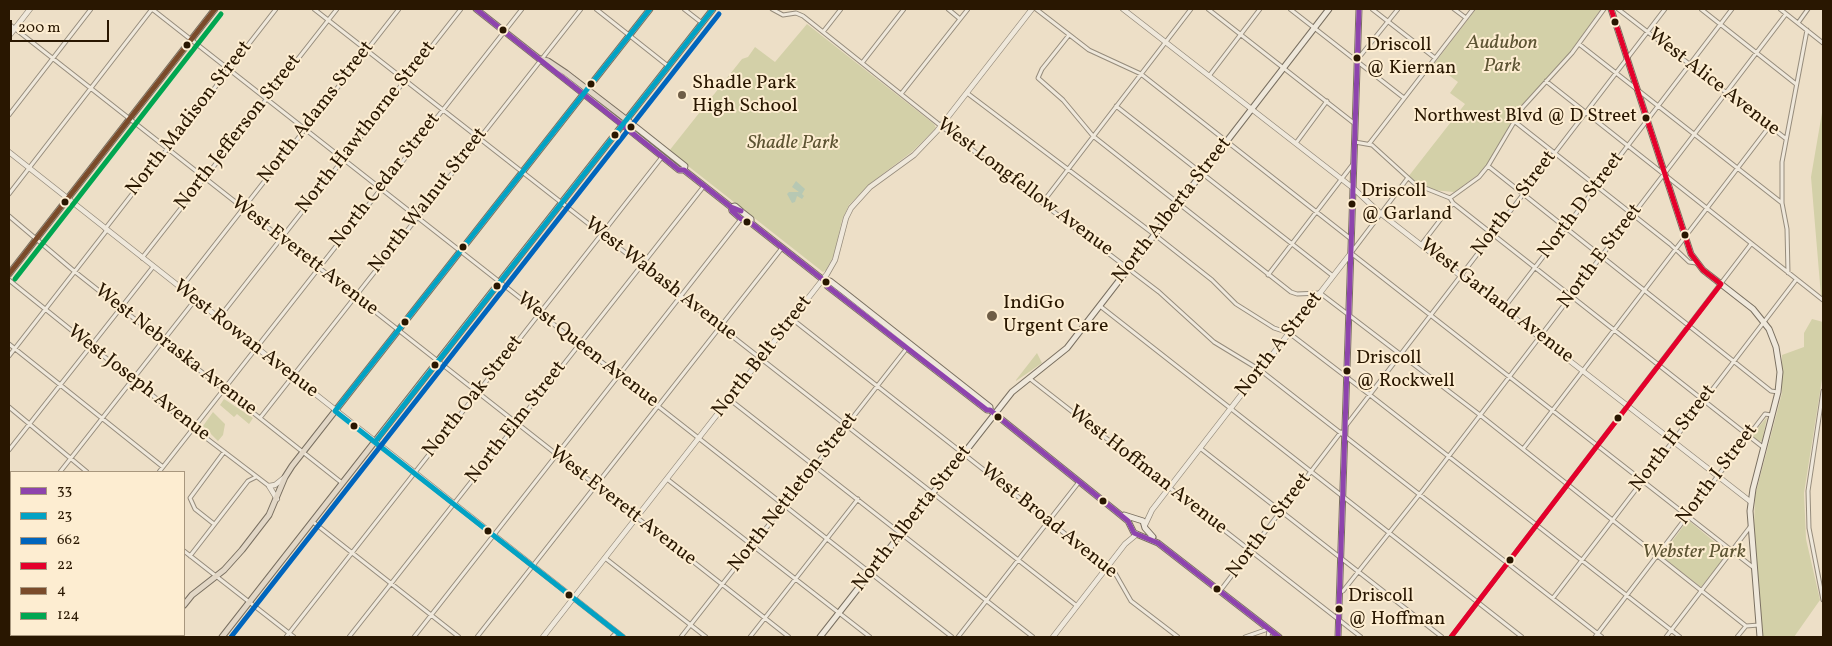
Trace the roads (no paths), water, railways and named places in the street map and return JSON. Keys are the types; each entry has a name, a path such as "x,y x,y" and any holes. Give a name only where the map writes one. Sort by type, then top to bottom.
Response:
{"main road":[{"path":"9,274 215,9"},
{"path":"476,9 541,59 627,120 731,207 732,211 741,219 751,222"},
{"path":"185,604 192,595 230,564 269,515 285,477 303,452 650,9"},
{"path":"222,637 713,9"},
{"name":"North Alberta Street","path":"820,637 964,454 993,412 1028,377 1062,354 1329,9"},
{"path":"1338,637 1343,496 1343,434 1345,427 1347,377 1359,9"},
{"path":"1611,9 1685,238 1696,263 1752,309 1764,322 1772,335 1778,356 1780,372 1778,392 1751,502 1750,527 1760,637"},
{"path":"586,92 662,157 680,170 684,168"},
{"path":"731,207 735,206 782,248 825,281 834,291 987,410 993,412"},
{"path":"825,281 830,282 990,407 993,412 1117,512 1131,528 1158,543 1279,637"},
{"path":"915,354 931,360 938,372"},
{"path":"1117,512 1138,520 1158,543"},
{"path":"1131,528 1138,520"},
{"path":"1139,534 1145,527"}],"street":[{"path":"9,36 30,9"},
{"path":"9,115 91,9"},
{"path":"9,194 152,9"},
{"name":"West Queen Avenue","path":"152,9 952,637"},
{"name":"North Madison Street","path":"9,356 276,9"},
{"name":"West Wabash Avenue","path":"314,9 1077,606"},
{"name":"North Jefferson Street","path":"142,258 337,9"},
{"name":"North Adams Street","path":"180,288 399,9"},
{"name":"North Hawthorne Street","path":"218,319 461,9"},
{"name":"North Cedar Street","path":"160,471 522,9"},
{"name":"North Walnut Street","path":"260,418 581,9"},
{"path":"596,9 668,66"},
{"path":"684,9 702,23"},
{"path":"823,32 841,9"},
{"path":"862,63 904,9"},
{"path":"948,9 960,19"},
{"path":"901,94 968,9"},
{"name":"North Belt Street","path":"543,637 760,359 825,281 835,260 846,218 851,208 870,187 924,146 942,126 1032,9"},
{"path":"1036,9 1098,56 1141,74 1351,239"},
{"name":"West Garland Avenue","path":"1124,9 1353,188 1380,213 1541,336 1751,502"},
{"path":"1043,202 1191,9"},
{"path":"1208,9 1355,124"},
{"path":"1209,76 1260,9"},
{"path":"1290,9 1404,98"},
{"path":"1372,9 1436,58"},
{"path":"1357,61 1398,9"},
{"path":"1454,9 1466,18"},
{"path":"1369,144 1473,9"},
{"path":"1450,198 1479,177 1488,166 1523,108 1579,44 1604,9"},
{"name":"West Alice Avenue","path":"1618,9 1769,127 1786,138"},
{"name":"North C Street","path":"1345,427 1664,9"},
{"path":"1701,9 1796,84"},
{"name":"North D Street","path":"1504,308 1732,9"},
{"path":"1780,9 1823,43"},
{"path":"1798,23 1808,9"},
{"name":"West Longfellow Avenue","path":"775,10 783,15 800,14 942,126 1129,268 1164,296 1214,342 1260,370 1420,493 1553,598 1596,635 1602,637"},
{"name":"North E Street","path":"1340,592 1343,592 1420,493 1786,14"},
{"name":"West Everett Avenue","path":"9,24 354,298 788,637"},
{"path":"1788,273 1786,229 1782,203 1782,162 1807,30"},
{"path":"1069,35 1038,77 1041,82 1063,100 1093,136 1291,292 1297,294 1320,293 1480,415 1746,626 1759,625"},
{"path":"1579,44 1782,203"},
{"path":"1546,81 1823,300"},
{"path":"967,93 1155,235 1212,280 1236,304 1274,328 1289,333 1347,377 1680,637"},
{"path":"1295,144 1327,101"},
{"path":"1116,106 1333,276"},
{"path":"1514,121 1633,214 1689,262 1696,263"},
{"path":"1523,449 1769,127"},
{"path":"1354,142 1369,144 1387,157 1407,179 1420,187 1450,198 1453,204 1764,448"},
{"name":"West Rowan Avenue","path":"9,152 218,319 624,637"},
{"name":"North Oak Street","path":"286,637 662,157"},
{"path":"1268,274 1354,162"},
{"path":"1488,166 1772,390 1778,392"},
{"name":"North A Street","path":"1145,527 1152,510 1407,179"},
{"name":"North Elm Street","path":"349,637 704,186"},
{"path":"1421,245 1453,204"},
{"name":"West Nebraska Avenue","path":"9,216 74,271 342,483"},
{"path":"414,637 741,219"},
{"path":"1451,637 1751,244"},
{"path":"477,637 782,248"},
{"path":"1351,253 1754,568"},
{"path":"9,450 153,267"},
{"name":"West Joseph Avenue","path":"9,280 90,347 269,486"},
{"name":"North H Street","path":"1553,598 1796,280"},
{"path":"61,471 195,300"},
{"path":"1100,306 1522,637"},
{"name":"West Broad Avenue","path":"792,319 1108,567 1118,577 1131,601 1178,637"},
{"path":"9,344 163,467"},
{"name":"North Nettleton Street","path":"681,637 907,348"},
{"name":"West Hoffman Avenue","path":"1028,377 1361,637"},
{"path":"1823,391 1808,492 1809,528 1823,600"},
{"path":"729,399 1033,637"},
{"path":"9,406 86,471"},
{"name":"North I Street","path":"1596,635 1765,414 1772,416"},
{"name":"North C Street","path":"1220,591 1311,472 1343,434"},
{"path":"1200,448 1442,637"},
{"path":"214,524 195,509 190,498 194,490 224,452"},
{"path":"190,556 248,481 256,476"},
{"path":"277,499 269,486 275,485 285,477"},
{"path":"667,479 870,637"},
{"path":"958,637 1080,482"},
{"path":"750,637 858,499"},
{"name":"North A Street","path":"1138,520 1152,510"},
{"path":"312,522 459,637"},
{"path":"1666,637 1750,527"},
{"path":"1053,637 1125,544 1131,528"},
{"path":"1125,544 1139,534"},
{"path":"185,552 294,637"},
{"path":"605,558 706,637"},
{"path":"1737,637 1746,626"},
{"path":"1245,637 1269,629 1268,637"},
{"path":"612,637 616,632"}],"place":[{"name":"Driscoll @ Kiernan","path":"1357,58"},
{"name":"Shadle Park High School","path":"682,95"},
{"name":"Northwest Blvd @ D Street","path":"1646,118"},
{"name":"Driscoll @ Garland","path":"1352,204"},
{"name":"IndiGo Urgent Care","path":"992,316"},
{"name":"Driscoll @ Rockwell","path":"1347,371"},
{"name":"Driscoll @ Hoffman","path":"1339,609"}],"park label":[{"name":"Audubon Park","path":"1502,56"},
{"name":"Shadle Park","path":"793,144"},
{"name":"Webster Park","path":"1694,553"}]}
